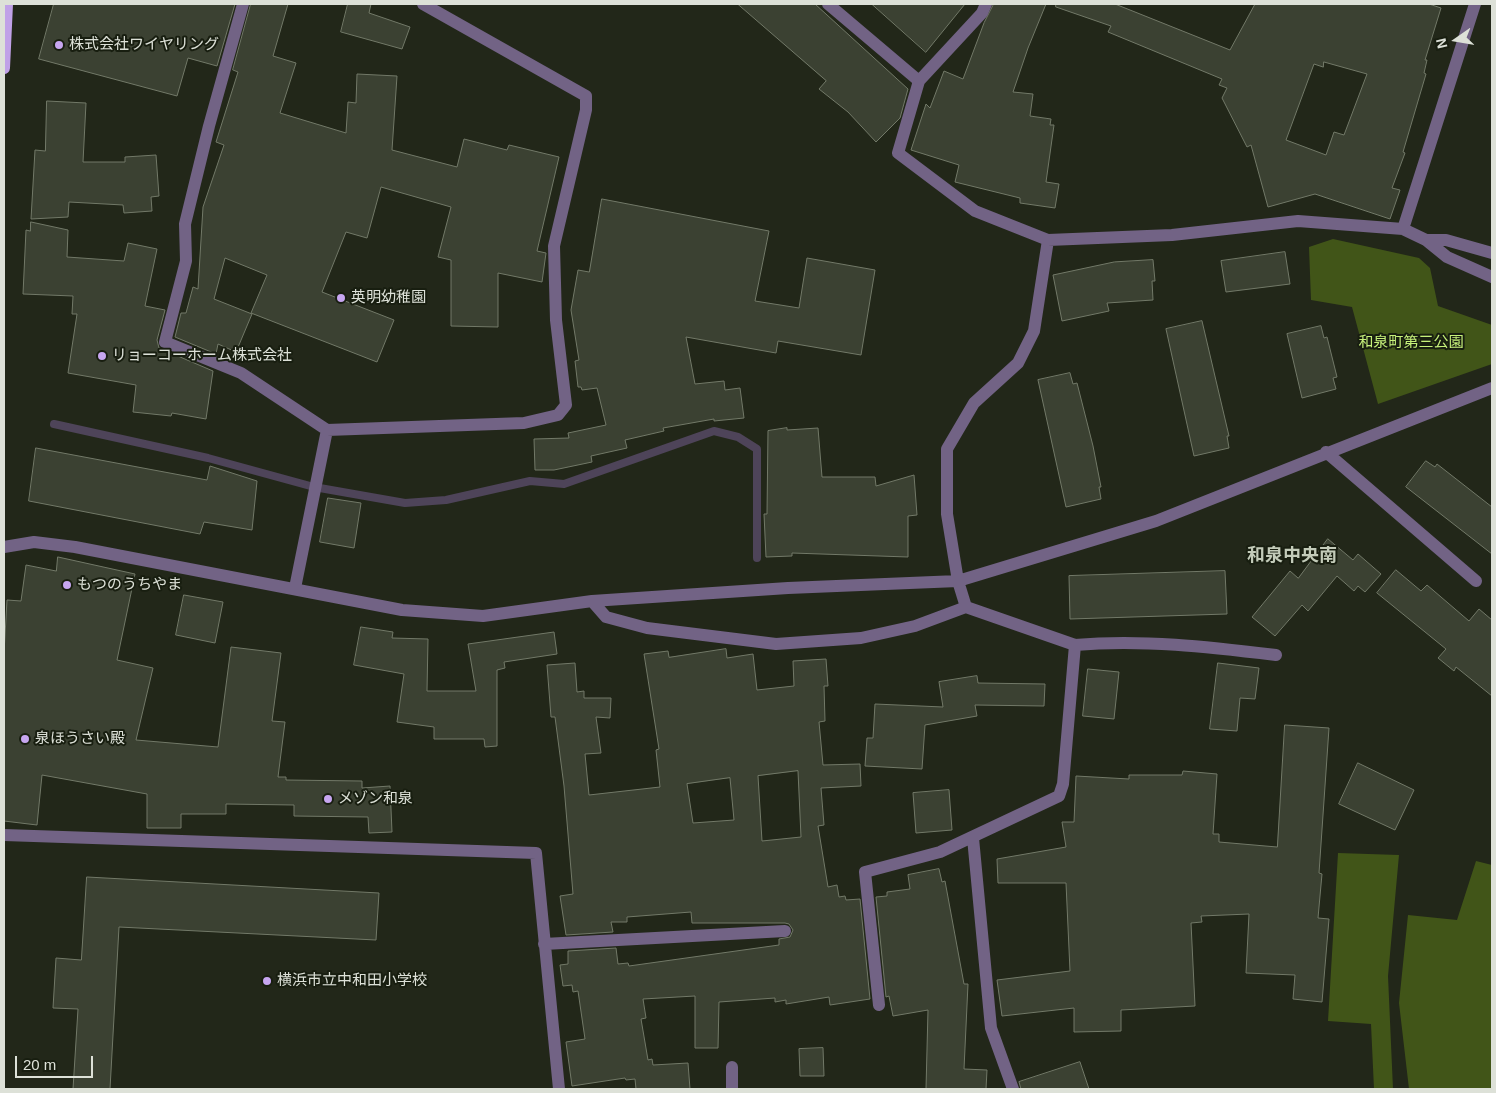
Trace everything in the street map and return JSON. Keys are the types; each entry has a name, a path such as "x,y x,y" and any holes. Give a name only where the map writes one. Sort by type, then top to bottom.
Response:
{"main road":[{"path":"4,68 7,4"}],"street":[{"path":"244,4 209,126 186,224 186,261 165,342 241,373 327,430 524,423 558,415 566,405 556,320 554,246 586,110 586,96 423,4"},
{"path":"828,4 919,81"},
{"path":"986,4 982,12 919,81 898,153 975,211 1048,240 1172,235 1298,221 1403,229 1426,240 1447,257 1492,276"},
{"path":"1403,229 1475,4"},
{"path":"966,607 958,581 947,514 947,449 974,403 1018,363 1034,331 1048,240"},
{"path":"1426,240 1446,240 1492,253"},
{"path":"4,547 34,542 67,546 295,588 402,610 483,616 592,601 788,588 958,581 1156,521 1326,452 1492,388"},
{"path":"295,588 327,430"},
{"path":"1326,452 1476,581"},
{"path":"592,601 606,617 647,628 776,644 861,638 915,626 966,607 1075,644 1115,642 1222,648 1276,655"},
{"path":"879,1005 865,872 940,852 1059,796 1064,784 1075,644"},
{"path":"4,835 536,853 559,1089"},
{"path":"973,838 990,1028 1013,1089"},
{"path":"544,944 785,931"},
{"path":"732,1067 732,1089"}],"green space":[{"name":"和泉町第三公園","path":"1333,239 1419,258 1430,268 1438,306 1492,325 1492,364 1378,404 1352,307 1311,300 1309,247"},
{"path":"1338,853 1399,855 1388,976 1393,1089 1374,1089 1371,1024 1328,1021"},
{"path":"1476,861 1492,865 1492,1089 1409,1089 1399,1003 1408,915 1457,920"}],"building":[{"path":"54,4 235,4 217,66 188,58 177,96 39,59"},
{"path":"251,4 288,4 273,56 296,63 280,113 346,133 348,102 356,103 357,74 397,76 392,150 457,167 464,139 507,150 509,145 559,157 537,251 546,253 542,282 498,273 498,327 451,326 451,260 438,257 451,207 381,187 367,238 346,232 322,292 394,320 377,362 251,313 267,275 225,258 214,299 252,314 236,352 218,344 216,354 175,337 181,313 186,313 193,287 198,289 203,207 224,145 216,142 238,72 233,70"},
{"path":"348,4 371,4 369,13 410,27 402,49 341,32"},
{"path":"738,4 815,4 908,89 900,118 876,142 848,112 819,89 826,81"},
{"path":"872,4 965,4 926,52"},
{"path":"994,4 1046,4 1013,92 1033,94 1030,116 1051,119 1050,125 1054,125 1046,182 1059,184 1055,208 1020,203 1020,198 955,182 959,165 911,150 926,104 930,108 944,71 963,79 984,23"},
{"path":"1056,4 1115,4 1230,50 1255,4 1429,4 1441,8 1425,60 1427,60 1424,73 1426,74 1403,152 1405,153 1392,188 1400,190 1390,219 1315,194 1268,207 1251,145 1247,147 1222,98 1227,88 1219,85 1222,79 1108,32 1111,26 1056,7","holes":["1324,62 1367,74 1344,135 1334,132 1326,155 1286,140 1314,64 1323,67"]},
{"path":"47,101 86,103 83,162 125,162 125,157 156,155 159,196 151,197 152,211 124,213 123,205 69,202 68,217 31,219 35,150 45,151"},
{"path":"602,199 769,231 755,301 799,308 807,258 875,270 861,355 778,341 776,353 686,337 695,384 724,381 725,390 740,388 744,418 714,421 714,419 663,428 664,431 625,440 627,448 591,456 592,462 554,470 535,470 534,439 569,438 568,433 606,425 597,388 582,390 581,387 578,387 575,361 579,360 571,310 578,270 589,272"},
{"path":"31,222 68,230 67,257 124,261 128,243 157,249 145,306 165,310 157,340 159,348 213,371 206,419 172,413 171,416 133,412 136,385 68,373 77,314 72,314 73,296 23,294 26,230 30,231"},
{"path":"1285,252 1290,284 1226,292 1221,261"},
{"path":"1153,260 1155,281 1152,281 1153,300 1107,303 1109,311 1062,321 1053,275 1114,262"},
{"path":"1202,321 1229,436 1227,436 1229,448 1194,456 1166,329"},
{"path":"1321,326 1324,338 1327,337 1337,377 1333,378 1336,389 1302,398 1287,334"},
{"path":"1070,373 1073,384 1077,383 1093,446 1101,487 1099,487 1101,499 1066,507 1038,380"},
{"path":"787,428 787,430 818,428 822,477 875,477 876,486 914,475 917,515 908,516 908,557 792,553 792,556 766,557 764,514 767,514 768,431"},
{"path":"36,448 207,480 210,466 257,481 252,530 204,522 200,534 29,501"},
{"path":"1426,461 1435,467 1437,464 1492,507 1492,554 1406,487"},
{"path":"328,498 361,503 354,548 320,542"},
{"path":"1328,539 1353,560 1358,554 1381,574 1365,592 1358,586 1354,591 1337,576 1308,611 1302,605 1275,636 1252,617 1290,571 1298,578"},
{"path":"58,557 135,574 117,660 153,668 136,740 218,747 231,647 281,653 272,721 285,722 278,777 286,777 286,780 362,781 362,788 390,786 392,832 369,833 368,817 294,816 294,805 226,804 226,814 181,814 181,828 147,828 147,794 42,775 37,825 4,821 4,653 7,600 21,601 26,565 56,571"},
{"path":"1396,570 1421,591 1427,585 1469,621 1479,609 1492,620 1492,696 1456,667 1454,671 1438,658 1446,649 1377,593"},
{"path":"1225,571 1227,614 1070,619 1069,576"},
{"path":"184,595 223,602 215,643 176,635"},
{"path":"361,627 393,632 392,638 428,639 427,691 476,691 468,644 554,632 557,654 504,662 505,668 497,670 497,746 485,747 484,739 434,739 434,727 397,722 404,674 354,665"},
{"path":"726,649 727,658 753,654 757,690 794,686 793,661 826,659 828,686 824,686 825,721 819,722 823,765 860,764 861,786 821,788 824,825 818,826 828,887 837,885 839,897 845,896 846,900 860,899 870,999 830,1005 829,997 786,1004 786,1000 775,1002 775,998 719,1002 718,1048 695,1048 695,996 643,999 646,1018 641,1019 648,1060 652,1059 653,1065 688,1063 690,1089 636,1089 635,1079 626,1080 625,1078 572,1086 566,1042 585,1039 578,991 573,992 572,985 563,986 560,965 568,964 568,951 616,948 618,964 628,963 629,966 779,945 779,939 790,937 793,930 789,924 785,923 692,923 691,912 627,917 627,922 611,922 613,932 566,935 560,896 573,894 564,786 555,717 551,717 547,665 575,663 577,692 584,691 584,698 611,698 610,718 596,717 601,753 585,754 589,795 660,787 656,750 659,749 644,654 668,651 669,657","holes":["798,771 801,837 762,841 758,776","730,778 734,820 693,823 687,784"]},
{"path":"1218,663 1259,668 1255,699 1240,698 1237,731 1210,729"},
{"path":"1088,669 1119,672 1114,719 1083,716"},
{"path":"977,676 978,683 1045,684 1044,706 975,705 977,716 925,725 922,769 865,766 867,738 873,738 875,704 943,707 939,682"},
{"path":"1285,725 1329,728 1319,873 1322,874 1318,918 1329,919 1322,1002 1293,999 1295,975 1246,973 1249,914 1201,916 1202,922 1191,923 1195,1006 1121,1010 1121,1031 1074,1032 1074,1008 1002,1016 997,980 1070,971 1066,883 998,883 997,859 1066,847 1062,822 1074,822 1076,776 1129,779 1129,775 1182,775 1183,771 1217,774 1213,834 1219,834 1219,842 1277,847"},
{"path":"1358,763 1414,790 1395,830 1339,804"},
{"path":"949,790 952,830 916,833 913,793"},
{"path":"939,869 942,882 945,881 964,984 968,984 964,1069 987,1070 986,1089 926,1089 928,1010 893,1016 889,996 886,997 876,897 887,896 887,892 910,889 908,875"},
{"path":"87,877 379,893 376,940 119,927 110,1089 73,1089 78,1009 53,1008 56,958 81,960"},
{"path":"823,1048 824,1076 800,1076 799,1049"},
{"path":"1080,1062 1089,1089 1021,1089 1019,1082"}],"waterway":[{"path":"54,424 208,458 314,487 405,503 446,500 530,481 564,484 714,431 738,437 757,449 757,558"}],"place":[{"name":"株式会社ワイヤリング","path":"59,45"},
{"name":"英明幼稚園","path":"341,298"},
{"name":"リョーコーホーム株式会社","path":"102,356"},
{"name":"もつのうちやま","path":"67,585"},
{"name":"泉ほうさい殿","path":"25,739"},
{"name":"メゾン和泉","path":"328,799"},
{"name":"横浜市立中和田小学校","path":"267,981"}],"district":[{"name":"和泉中央南","path":"1292,556"}]}
